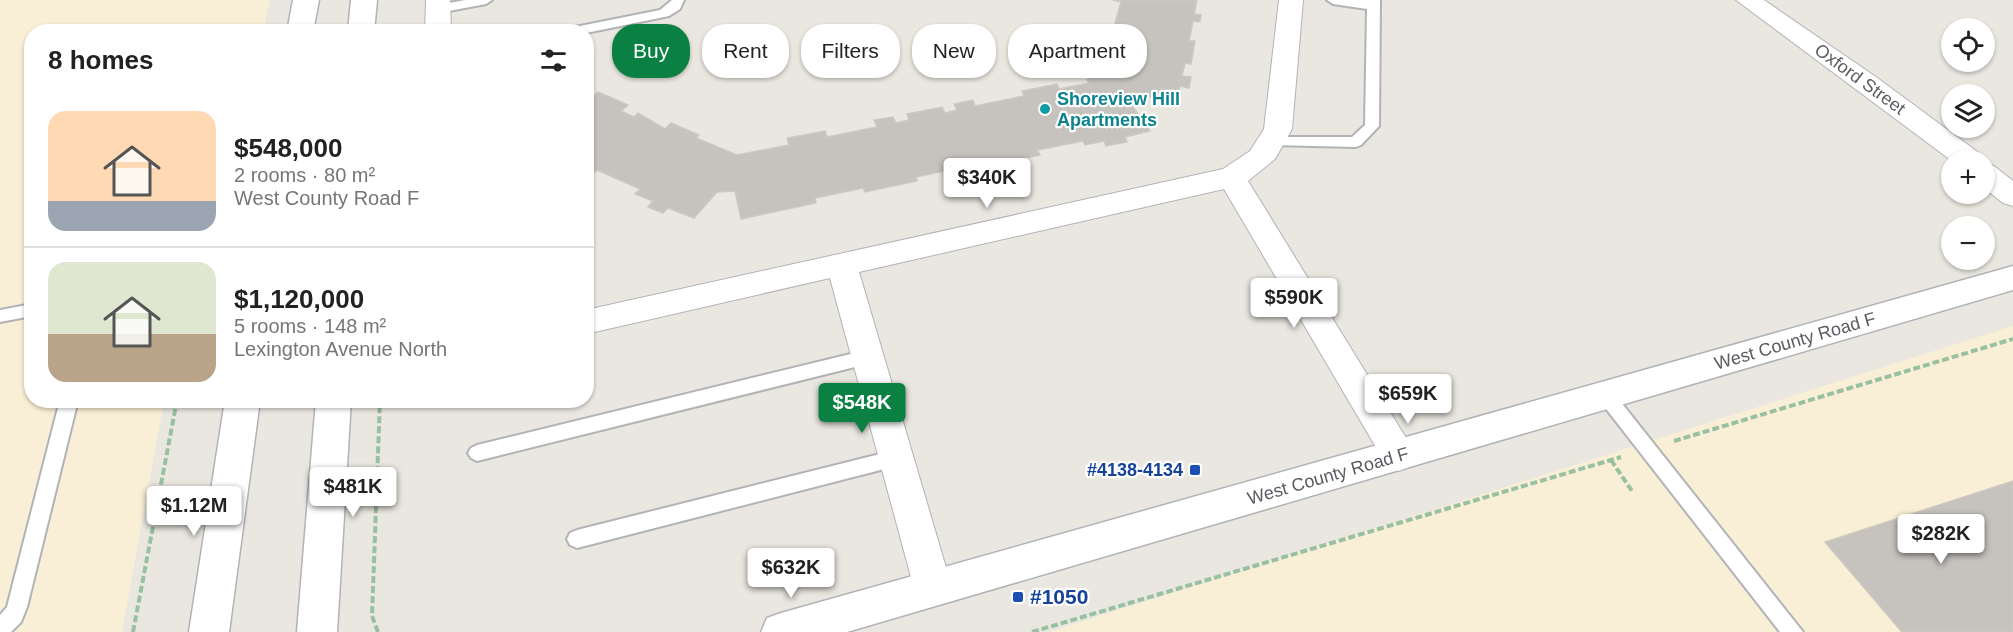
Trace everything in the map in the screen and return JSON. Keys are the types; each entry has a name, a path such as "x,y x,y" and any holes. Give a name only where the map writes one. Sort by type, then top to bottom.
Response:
{"street":[{"path":"302,24 306,0"},
{"path":"362,24 364,0"},
{"path":"594,320 1231,177 1249,169 1274,142 1278,129 1292,0"},
{"name":"Oxford Street","path":"1748,0 1867,83 1956,150"},
{"path":"1231,177 1399,456"},
{"path":"1995,182 2013,196"},
{"path":"842,265 933,588"},
{"name":"West County Road F","path":"781,632 2013,278"},
{"path":"209,632 242,408"},
{"path":"317,632 333,408"}],"lane":[{"path":"438,13 486,0"},
{"path":"594,27 664,13 675,6 678,0"},
{"path":"1274,142 1356,142 1372,126 1374,3 1333,0"},
{"path":"0,316 24,312"},
{"path":"477,453 867,357"},
{"path":"1606,396 1793,632"},
{"path":"0,629 14,615 17,607 67,408"},
{"path":"577,539 896,458"}],"path":[{"path":"1032,632 2013,339"},
{"path":"134,632 176,408"},
{"path":"378,632 372,616 380,408"},
{"path":"1611,460 1632,491"}],"shaded area":[{"path":"0,0 270,0 265,24 24,24 24,408 163,408 122,632 0,632"},
{"path":"2013,326 2013,632 1049,632"}],"building":[{"name":"Shoreview Hill Apartments","path":"1113,0 1197,0 1194,14 1201,15 1200,22 1193,21 1189,41 1195,41 1191,64 1185,63 1182,76 1191,77 1189,88 1180,86 1177,100 1143,96 1133,107 1150,131 1125,137 1127,142 1106,146 1104,141 1085,145 1083,141 1037,150 1040,155 997,164 995,159 960,166 963,172 946,175 944,171 916,177 917,181 865,192 863,188 815,198 816,203 741,219 735,191 717,192 694,218 668,208 663,213 648,207 653,201 635,194 640,189 597,170 594,173 594,96 598,92 628,105 621,111 634,117 638,113 665,129 671,123 699,135 696,138 737,155 789,145 787,138 825,131 827,137 877,127 874,120 893,117 896,123 909,120 907,114 942,107 945,113 957,110 954,104 973,100 975,106 1024,96 1022,91 1057,84 1059,89 1089,83 1087,80 1089,78 1147,78 1147,24 1115,24 1121,2"},
{"path":"2013,481 2013,632 1902,632 1825,542"}],"place":[{"name":"Shoreview Hill Apartments","path":"1045,109"},
{"name":"#4138-4134","path":"1195,470"},
{"name":"#1050","path":"1018,597"}]}
